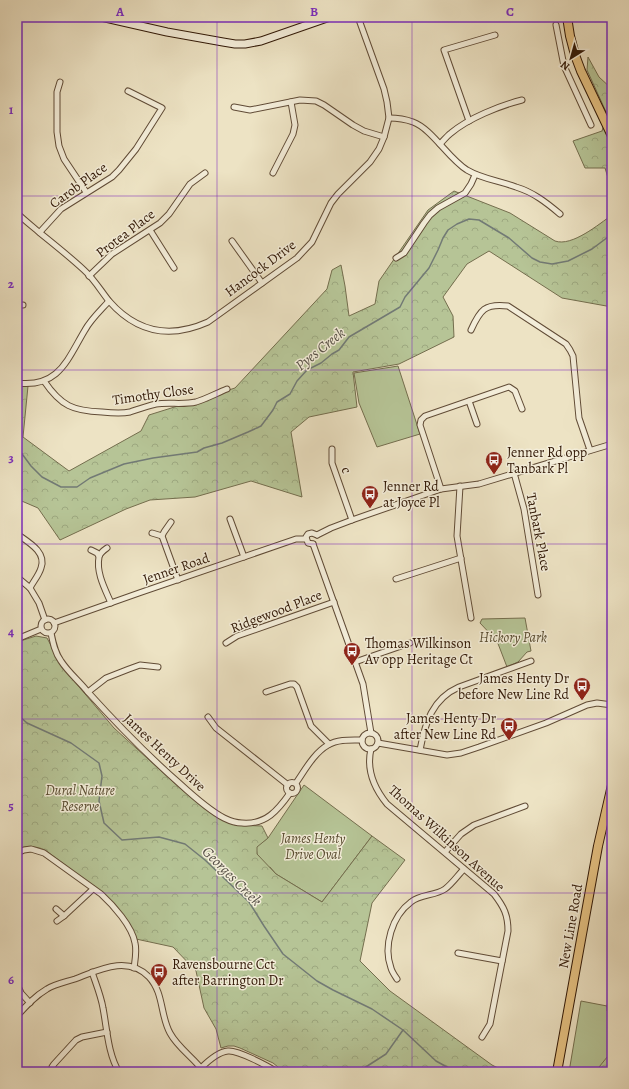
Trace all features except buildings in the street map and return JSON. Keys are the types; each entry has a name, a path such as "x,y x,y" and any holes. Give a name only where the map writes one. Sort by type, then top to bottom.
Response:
{"main road":[{"path":"101,17 167,32 240,44 272,38 330,17"},
{"path":"566,17 575,55 581,71 612,136"},
{"name":"New Line Road","path":"557,1072 598,846 612,785"}],"street":[{"name":"Hancock Drive","path":"17,213 89,276 109,301 128,319 141,326 174,332 197,327 208,322 297,258 312,242 331,203 370,162 379,149 384,137 388,118 384,89 357,17"},
{"path":"556,25 564,66 591,125"},
{"path":"469,121 444,50 495,35"},
{"path":"60,82 57,92 58,146 64,159 86,192"},
{"name":"Carob Place","path":"40,232 61,209 112,177 119,170 136,149 162,108 128,91"},
{"path":"234,107 250,110 300,100 316,101 353,125 384,137"},
{"path":"440,144 450,133 469,121 506,104 522,100"},
{"path":"273,173 293,134 295,125 291,102"},
{"path":"388,118 414,122 425,129 456,161 475,175 529,192 542,199 560,214"},
{"name":"Protea Place","path":"89,276 112,254 160,223 169,214 190,184 205,172"},
{"path":"396,258 404,254 430,215 438,208 465,193 475,175"},
{"path":"150,230 174,268"},
{"path":"232,241 262,283"},
{"path":"17,383 24,384 44,381 54,376 67,362 86,328 109,301"},
{"path":"471,330 480,313 490,306 497,304 508,306 566,344 573,356 579,418 590,450"},
{"name":"Timothy Close","path":"44,381 50,391 60,401 69,406 90,412 118,413 128,412 156,404 196,402 227,389"},
{"path":"441,489 420,425 421,420 425,416 509,387 515,391 522,409"},
{"path":"469,401 477,424"},
{"path":"314,544 309,544 306,539 310,533 317,535 352,520 441,489 479,484 612,444"},
{"name":"c","path":"332,449 332,462 352,520"},
{"name":"Tanbark Place","path":"514,473 524,509 538,595"},
{"path":"460,486 458,536 471,618"},
{"path":"230,519 244,557"},
{"path":"171,522 162,536 178,580"},
{"path":"152,533 162,536"},
{"path":"17,534 35,547 40,554 42,561 42,568 30,588"},
{"path":"314,544 317,541 317,535"},
{"name":"Jenner Road","path":"54,623 296,539 306,539"},
{"path":"314,544 363,684 371,733 378,738 378,743 376,747 371,749 365,747 362,740"},
{"path":"107,548 102,551 99,556 100,575 111,603"},
{"path":"90,550 99,556"},
{"path":"396,580 461,558"},
{"path":"17,577 30,588 39,603 45,620"},
{"name":"Ridgewood Place","path":"226,643 237,636 334,602"},
{"path":"41,629 46,633 51,633 55,628 54,623 49,619 45,620"},
{"path":"41,629 42,623 45,620"},
{"path":"17,639 41,629"},
{"name":"James Henty Drive","path":"51,633 53,643 61,662 88,692 134,741 166,772 189,792 225,819 243,823 251,823 265,819 279,808 290,792"},
{"path":"355,662 410,643"},
{"path":"420,750 425,725 430,715 442,698 450,691 531,661"},
{"path":"88,692 106,678 129,669 140,666 158,667"},
{"path":"266,692 294,684 297,687 311,726 329,744"},
{"path":"378,743 447,755 461,753 546,723 586,704 597,703 612,706"},
{"path":"208,717 216,728 288,785 287,789 290,792 294,793 297,791 298,786 296,783"},
{"path":"362,740 364,736 371,733"},
{"path":"296,783 312,760 329,744 339,741 362,740"},
{"name":"Thomas Wilkinson Avenue","path":"371,749 370,767 374,782 378,793 387,804 494,894 505,911 508,919 508,931 490,1024 482,1037"},
{"path":"288,785 292,782 296,783"},
{"path":"445,852 461,834 474,825 525,806"},
{"path":"17,853 31,849 44,853 109,901 132,933 135,943 134,968"},
{"path":"396,979 391,969 388,955 389,938 399,914 412,901 419,897 445,889 464,869"},
{"path":"57,922 93,889"},
{"path":"56,909 64,916"},
{"path":"458,953 502,961"},
{"path":"17,1016 47,989 104,968 124,965 142,972 153,982 160,996 166,1025 170,1034 202,1070 220,1053 235,1051 270,1067 277,1072"},
{"path":"92,972 103,1007 113,1059 118,1072"},
{"path":"17,984 30,1003"},
{"path":"612,998 610,1006 612,1011"},
{"path":"51,1072 54,1064 76,1040 82,1037 107,1032"}],"green space":[{"path":"588,57 599,77 612,89 612,191 605,168 585,168 573,141 602,131 607,114 587,70"},
{"path":"454,191 510,213 555,241 562,242 577,238 593,229 612,215 612,307 562,298 489,251 467,264 443,297 453,316 454,337 399,364 353,372 357,407 309,417 291,432 302,497 251,481 195,497 150,500 126,509 60,540 38,508 17,499 17,386 28,386 23,437 69,471 141,431 149,415 235,388 327,289 332,270 341,265 349,316 375,304 379,281 428,210"},
{"path":"398,366 420,434 377,447 359,403 354,373"},
{"name":"Hickory Park","path":"525,618 531,651 527,652 518,662 507,667 497,641 480,623 482,619"},
{"name":"Dural Nature Reserve","path":"36,636 47,638 63,668 114,728 181,789 216,816 235,825 262,826 268,838 257,847 257,854 276,874 322,902 372,836 405,860 372,903 360,961 390,991 492,1065 506,1072 282,1072 273,1063 240,1048 228,1046 221,1048 216,1029 204,1008 196,971 173,947 136,939 104,894 45,850 24,847 17,850 17,642"},
{"name":"James Henty Drive Oval","path":"304,785 372,836 322,902 276,874 270,867 268,868 257,854 256,847 268,838"},
{"path":"581,1001 607,1006 607,1011 612,1016 612,1072 569,1072"},
{"path":"612,1051 612,1072 595,1072"}],"waterway":[{"name":"Pyes Creek","path":"17,447 31,466 42,477 61,487 77,487 90,478 124,464 153,458 197,452 261,426 277,402 290,394 297,381 307,370 321,363 339,350 349,337 400,307 405,297 429,268 448,230 457,224 469,219 479,220 509,238 532,258 540,262 552,264 568,261 592,249 612,234"},
{"name":"Georges Creek","path":"17,714 27,723 71,743 99,763 102,776 99,801 104,823 122,840 159,837 185,844 205,860 249,902 283,954 317,981 372,1009 403,1030 436,1061 456,1072"},
{"path":"358,1072 386,1054 403,1030"}],"place":[{"name":"Jenner Rd opp Tanbark Pl","path":"494,475"},
{"name":"Jenner Rd at Joyce Pl","path":"370,509"},
{"name":"Thomas Wilkinson Av opp Heritage Ct","path":"352,666"},
{"name":"James Henty Dr before New Line Rd","path":"582,701"},
{"name":"James Henty Dr after New Line Rd","path":"509,741"},
{"name":"Ravensbourne Cct after Barrington Dr","path":"159,987"}]}
